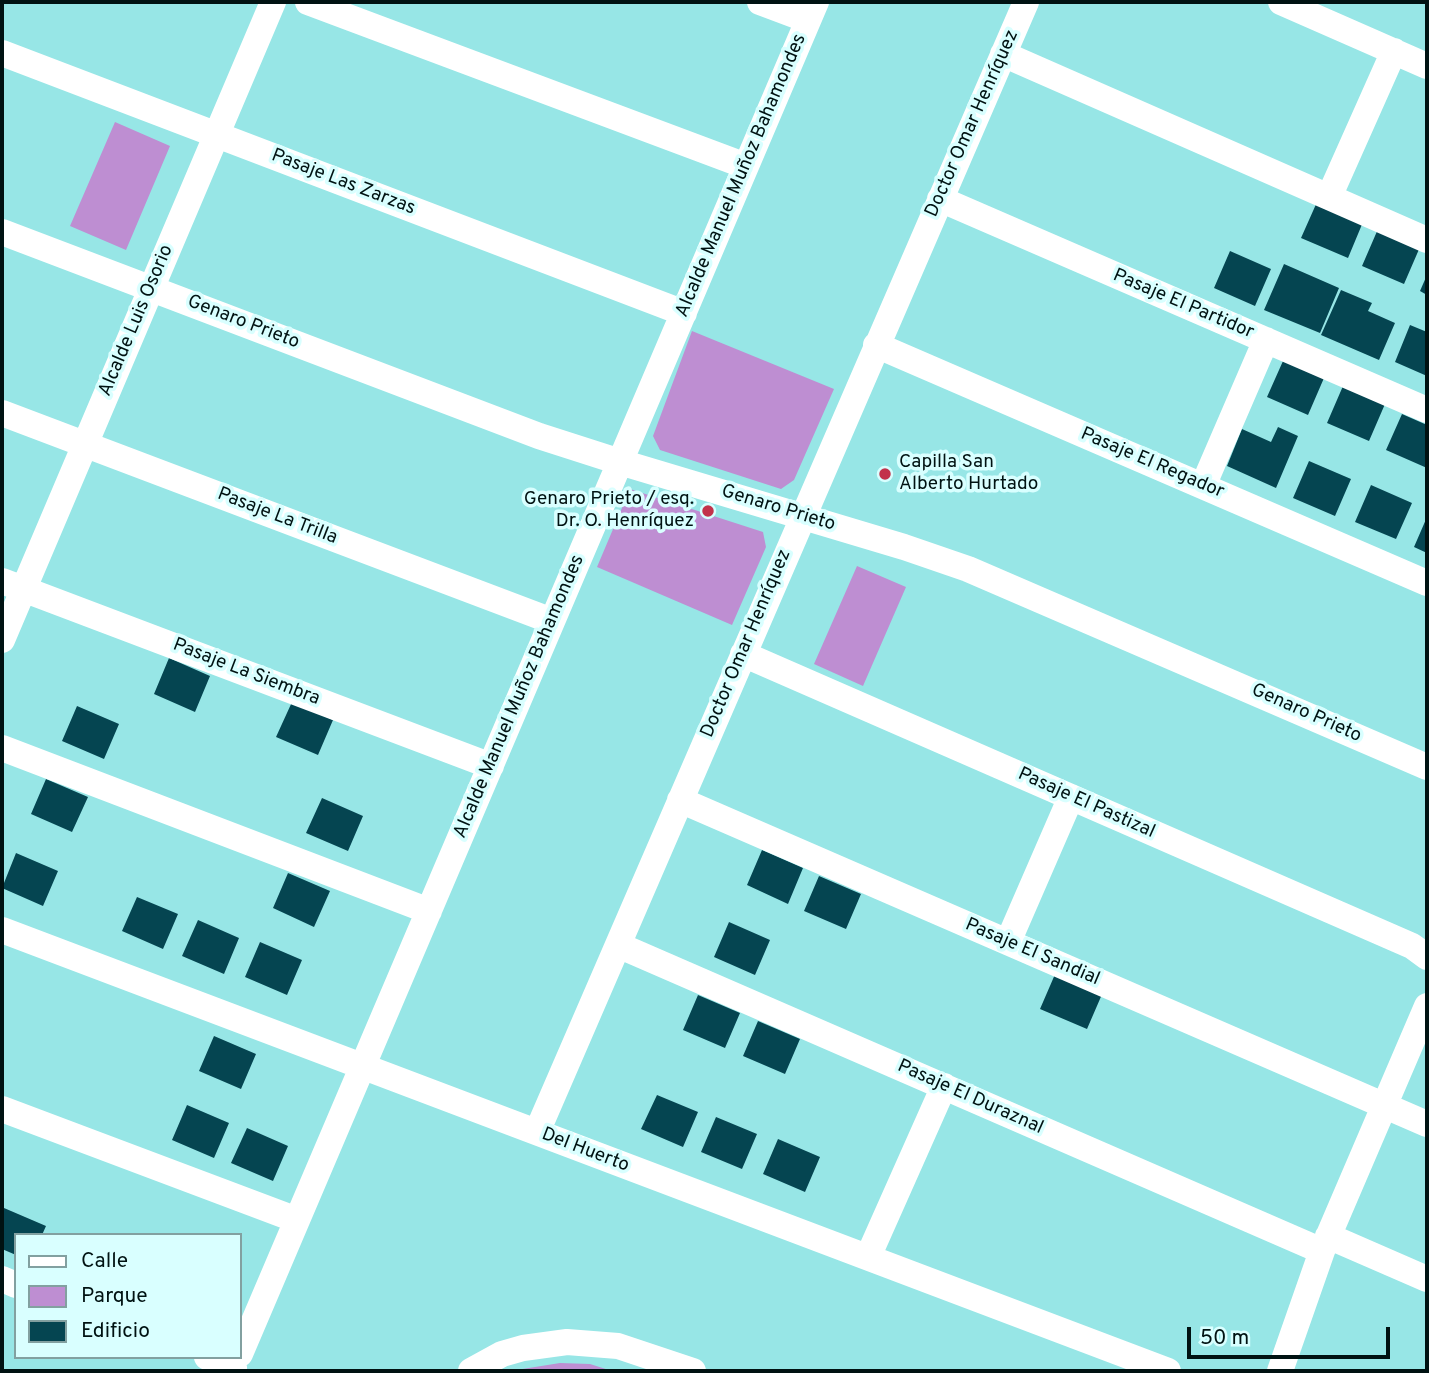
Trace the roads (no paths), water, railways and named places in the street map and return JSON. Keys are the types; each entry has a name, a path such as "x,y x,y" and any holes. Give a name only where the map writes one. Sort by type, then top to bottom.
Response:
{"street":[{"name":"Alcalde Luis Osorio","path":"2,640 13,585 85,444 273,2"},
{"path":"308,2 746,166"},
{"path":"760,2 812,11"},
{"name":"Doctor Omar Henríquez","path":"537,1132 1026,2"},
{"path":"1281,2 1427,66"},
{"name":"Alcalde Manuel Muñoz Bahamondes","path":"242,1349 812,11"},
{"path":"1329,197 1394,51"},
{"name":"Pasaje Las Zarzas","path":"2,53 684,313"},
{"path":"1003,54 1427,240"},
{"name":"Pasaje El Partidor","path":"940,199 1427,410"},
{"name":"Genaro Prieto","path":"2,232 539,436 904,547 1007,584 1427,767"},
{"path":"1203,486 1266,340"},
{"name":"Pasaje El Regador","path":"876,345 1427,583"},
{"name":"Pasaje La Trilla","path":"2,413 552,621"},
{"name":"Pasaje La Siembra","path":"13,585 491,766"},
{"name":"Pasaje El Pastizal","path":"743,654 1412,946 1427,957"},
{"path":"2,748 429,911"},
{"path":"1008,942 1071,797"},
{"name":"Pasaje El Sandial","path":"680,800 1427,1124"},
{"name":"Del Huerto","path":"2,930 1168,1371"},
{"name":"Pasaje El Duraznal","path":"618,945 944,1086 1325,1243 1427,1279"},
{"path":"1280,1371 1325,1243 1427,1006"},
{"path":"868,1257 944,1086"},
{"path":"2,1109 297,1220"},
{"path":"471,1371 502,1354 567,1342 618,1346 693,1371"},
{"path":"217,1359 236,1363"}],"place":[{"name":"Capilla San Alberto Hurtado","path":"885,474"},
{"name":"Genaro Prieto / esq. Dr. O. Henríquez","path":"708,511"}]}
